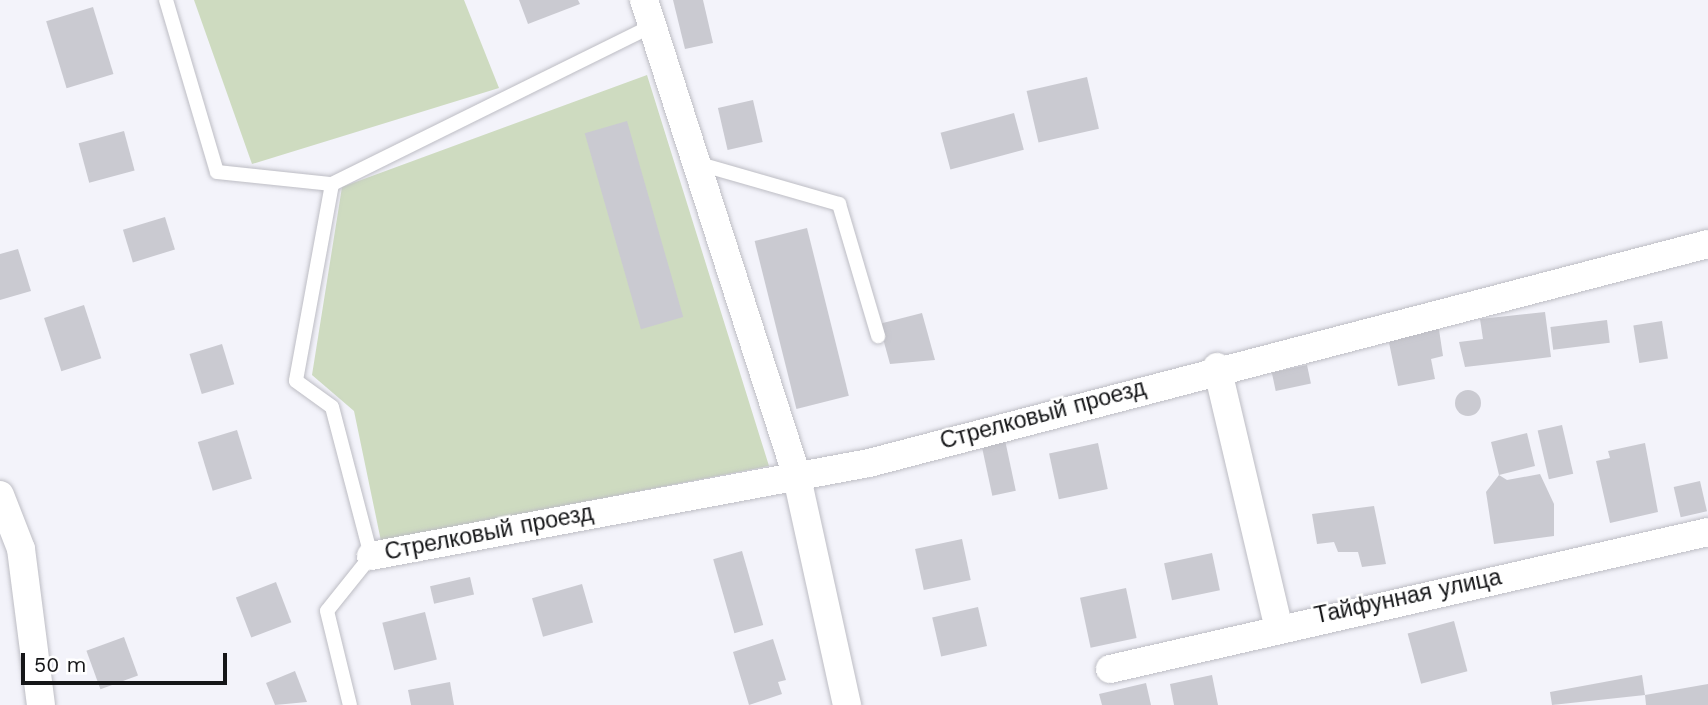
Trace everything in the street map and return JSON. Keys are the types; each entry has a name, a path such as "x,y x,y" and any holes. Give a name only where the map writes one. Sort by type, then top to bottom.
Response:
{"street":[{"path":"648,13 796,473 847,705"},
{"name":"Стрелковый проезд","path":"371,556 796,473 869,463 1217,367 1708,244"},
{"path":"1217,367 1278,625"},
{"path":"0,495 21,549 41,705"},
{"name":"Тайфунная улица","path":"1110,669 1278,625 1708,532"}],"lane":[{"path":"166,0 217,172 332,184 648,13"},
{"path":"696,163 839,204 878,336"},
{"path":"332,184 296,381 332,407 371,556 327,611 350,705"}],"green space":[{"path":"194,0 464,0 499,88 252,164"},
{"path":"647,75 769,466 381,541 354,411 312,375 342,187"}],"building":[{"path":"519,0 578,0 580,4 528,24"},
{"path":"673,0 703,0 713,43 685,49"},
{"path":"93,7 113,74 67,88 46,21"},
{"path":"1087,77 1099,129 1039,143 1027,91"},
{"path":"753,100 763,142 728,150 718,108"},
{"path":"1014,113 1024,150 950,169 941,133"},
{"path":"627,121 683,317 641,329 585,133"},
{"path":"124,131 135,171 89,183 79,143"},
{"path":"165,217 175,250 133,262 123,230"},
{"path":"807,228 849,396 796,409 755,241"},
{"path":"18,249 31,291 0,300 0,254"},
{"path":"84,305 101,358 61,371 44,318"},
{"path":"1545,312 1551,357 1465,367 1459,342 1483,339 1480,319"},
{"path":"922,313 935,360 890,364 879,324"},
{"path":"1607,320 1610,343 1553,350 1550,327"},
{"path":"1662,321 1668,359 1639,363 1633,326"},
{"path":"1438,323 1443,356 1431,359 1435,379 1398,386 1387,333"},
{"path":"222,344 234,384 202,394 189,354"},
{"path":"1307,365 1311,384 1276,391 1272,372"},
{"path":"1468,390 1477,394 1481,403 1477,412 1468,416 1459,412 1455,403 1459,394"},
{"path":"1562,425 1573,474 1549,479 1538,431"},
{"path":"237,430 252,479 213,491 198,442"},
{"path":"1527,433 1535,466 1499,475 1491,442"},
{"path":"1005,440 1016,491 992,496 982,445"},
{"path":"1098,443 1108,489 1059,499 1049,453"},
{"path":"1645,443 1658,512 1610,523 1596,461 1610,458 1608,451"},
{"path":"1540,474 1554,504 1554,536 1494,544 1486,492 1499,475 1507,480"},
{"path":"1700,481 1707,511 1681,517 1674,487"},
{"path":"1374,506 1386,564 1362,567 1358,552 1338,552 1334,542 1317,544 1312,514"},
{"path":"962,539 971,580 924,590 915,549"},
{"path":"742,551 763,625 734,633 713,559"},
{"path":"1212,553 1220,590 1172,600 1164,563"},
{"path":"470,577 474,595 434,604 430,586"},
{"path":"276,582 291,622 251,638 236,597"},
{"path":"582,584 593,622 543,637 532,598"},
{"path":"1126,588 1137,638 1091,648 1080,598"},
{"path":"978,607 987,646 941,657 932,618"},
{"path":"425,612 437,660 394,670 382,623"},
{"path":"1454,621 1467,671 1421,684 1408,633"},
{"path":"124,637 138,676 100,689 86,651"},
{"path":"773,639 786,680 778,682 782,694 749,705 733,652"},
{"path":"295,671 307,702 275,705 266,683"},
{"path":"1212,675 1218,705 1174,705 1170,684"},
{"path":"1642,675 1645,695 1552,705 1550,692"},
{"path":"450,682 454,705 411,705 408,690"},
{"path":"1146,683 1151,705 1102,705 1099,694"},
{"path":"1708,684 1708,705 1646,705 1645,695"}]}
